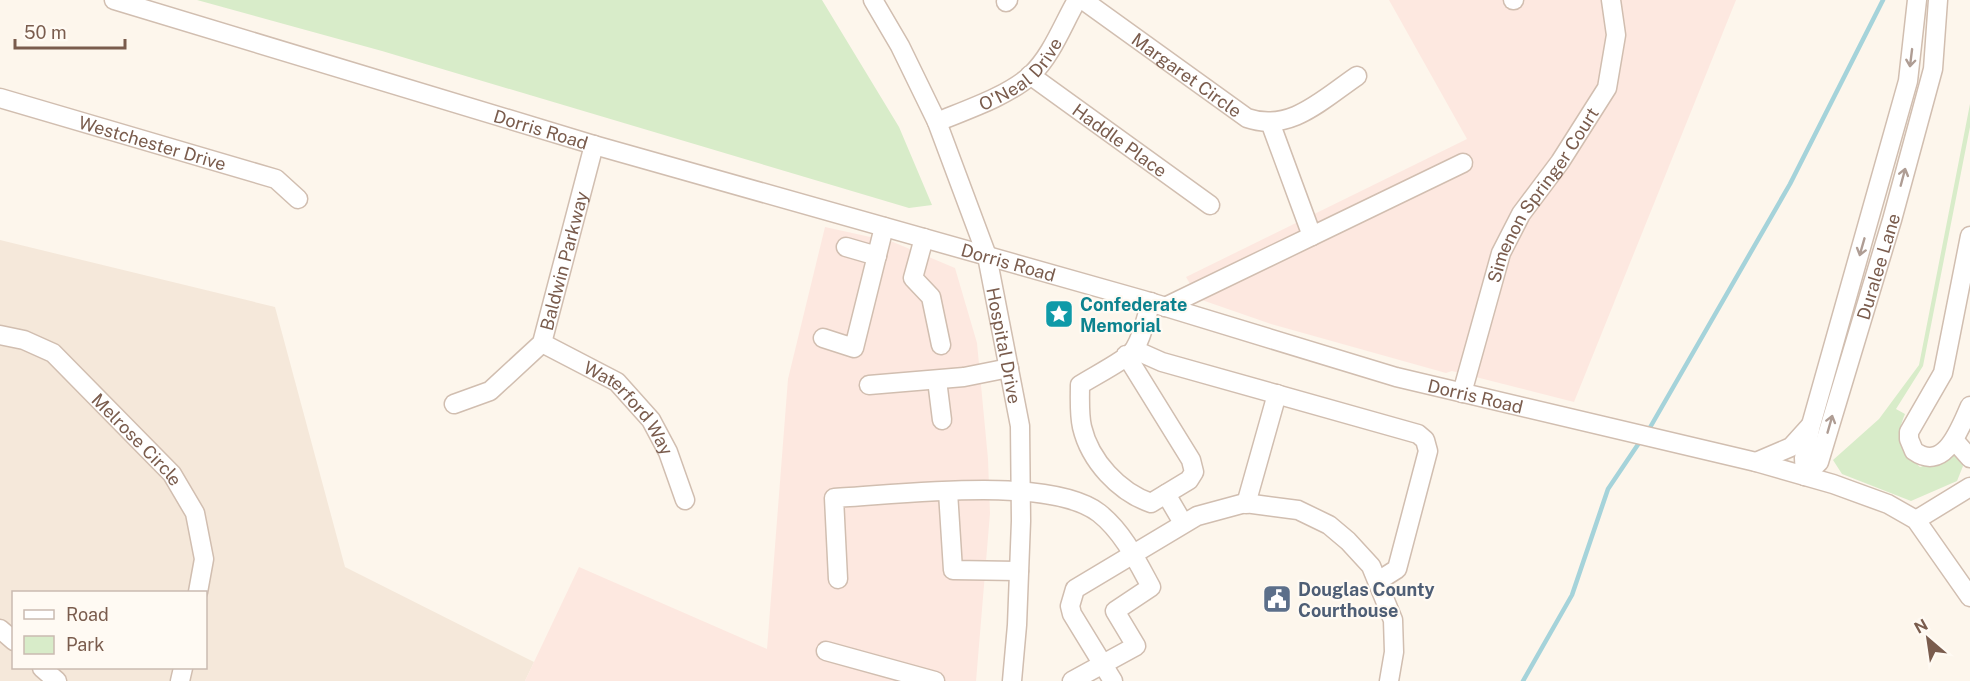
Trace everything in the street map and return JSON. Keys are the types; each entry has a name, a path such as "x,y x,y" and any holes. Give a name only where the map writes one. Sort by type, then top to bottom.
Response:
{"street":[{"name":"Dorris Road","path":"114,0 594,145 1158,305 1396,377 1756,462 1805,476 1888,504 1916,520 1970,597"},
{"name":"Hospital Drive","path":"873,0 900,46 937,122 987,256 1020,426 1019,571 1012,681"},
{"name":"O'Neal Drive","path":"937,122 982,103 1030,75 1045,58 1077,0"},
{"name":"Margaret Circle","path":"1083,0 1247,118 1263,123 1285,121 1303,113 1357,76"},
{"name":"Simenon Springer Court","path":"1462,393 1502,253 1521,214 1560,162 1607,88 1617,35 1611,0"},
{"name":"Duralee Lane","path":"1805,476 1804,458 1811,425 1908,81 1917,0"},
{"name":"Duralee Lane","path":"1805,476 1819,462 1892,220 1933,69 1938,0"},
{"name":"Haddle Place","path":"1030,75 1210,205"},
{"name":"Westchester Drive","path":"0,98 276,178 298,199"},
{"path":"1270,122 1312,236"},
{"name":"Baldwin Parkway","path":"454,404 490,391 542,343 594,145"},
{"path":"1131,353 1191,460 1194,471 1189,480 1151,503 1134,497 1111,477 1091,449 1082,426 1080,385 1131,353 1158,305 1312,236 1463,163"},
{"path":"823,338 854,348 884,227"},
{"path":"1970,236 1943,373 1912,425 1909,439 1914,451 1928,458 1936,457 1954,440 1970,406"},
{"path":"924,238 913,278 931,297 941,345"},
{"path":"846,247 877,256"},
{"name":"Melrose Circle","path":"0,336 24,340 52,353 172,474 195,513 204,559 198,591"},
{"name":"Waterford Way","path":"542,343 617,382 651,420 668,453 685,501"},
{"path":"1131,353 1418,434 1425,440 1428,451 1397,569 1378,581"},
{"path":"869,385 937,380 1009,368"},
{"path":"937,380 942,420"},
{"path":"1246,504 1277,394"},
{"name":"Duralee Lane","path":"1756,462 1791,447 1811,425"},
{"path":"1954,440 1970,458"},
{"path":"1916,520 1970,488"},
{"path":"838,579 834,498 1021,490 1075,500 1099,513 1117,532 1132,553 1151,588 1115,611 1136,646 1108,673 1072,681"},
{"path":"948,492 953,570 1019,571"},
{"path":"1166,494 1183,524"},
{"path":"1108,673 1072,614 1071,598 1082,582 1197,516 1246,504 1298,510 1329,525 1348,541 1371,566 1393,620 1394,652 1389,681"},
{"path":"0,629 12,639"},
{"path":"826,651 935,681"},
{"path":"43,669 57,681"}],"shaded area":[{"path":"1389,0 1736,0 1574,402 1452,371 1446,373 1271,324 1199,299 1186,277 1467,139"},
{"path":"825,227 893,242 955,268 977,343 988,459 990,513 976,681 525,681 579,567 767,649 788,379"},
{"path":"0,240 275,307 345,567 534,662 525,681 0,681"}],"green space":[{"path":"197,0 822,0 899,127 932,205 909,208 382,51"},
{"path":"1970,104 1970,127 1923,366 1896,409 1905,414 1900,431 1900,444 1920,467 1955,455 1963,466 1957,481 1911,501 1842,474 1833,460 1879,419 1919,365"}],"waterway":[{"path":"1648,431 1790,184 1883,0"},
{"path":"1523,681 1572,595 1608,489 1641,440"}],"place":[{"name":"Confederate Memorial","path":"1059,314"},
{"name":"Douglas County Courthouse","path":"1277,599"}]}
